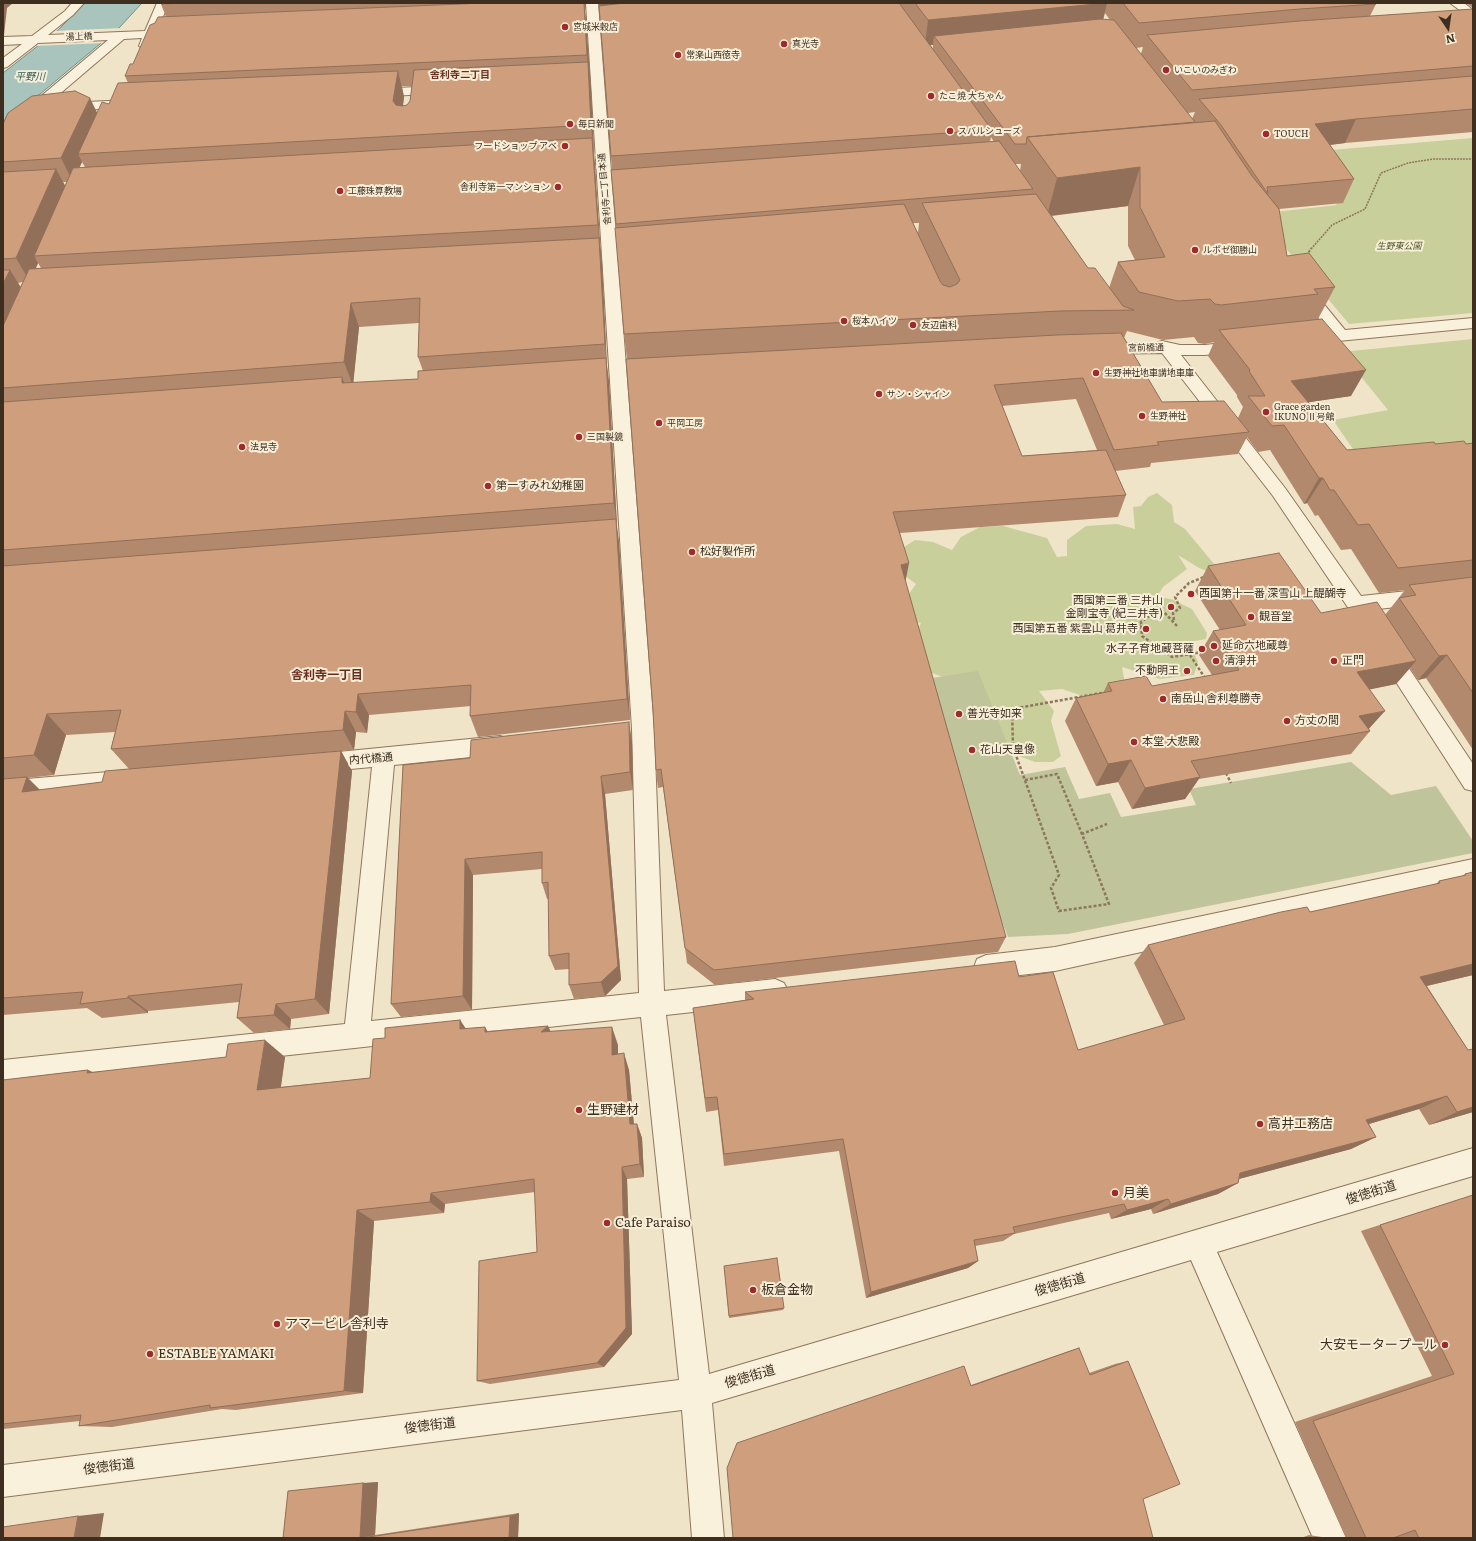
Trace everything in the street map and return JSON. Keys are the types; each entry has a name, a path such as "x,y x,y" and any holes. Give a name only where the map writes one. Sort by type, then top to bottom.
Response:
{"street":[{"path":"3,64 40,39 78,3"},
{"path":"140,55 164,3"},
{"path":"1456,3 1471,20"},
{"path":"578,16 597,17"},
{"name":"舎利寺二丁目本通","path":"597,17 598,82 602,157 611,255 618,374 621,534 652,1005 696,1393 708,1538"},
{"name":"湯上橋","path":"3,41 190,33"},
{"path":"3,135 36,108 117,36"},
{"path":"582,82 598,82"},
{"path":"357,94 451,89"},
{"path":"112,118 124,90"},
{"path":"410,105 412,91"},
{"path":"36,108 142,103"},
{"path":"587,158 602,157"},
{"path":"604,189 620,188"},
{"path":"595,256 626,253"},
{"path":"1296,279 1340,335"},
{"path":"1292,340 1473,323"},
{"path":"1119,335 1167,348 1279,492 1356,604 1473,782"},
{"name":"宮前橋通","path":"1082,349 1167,348 1180,350 1205,350 1252,345"},
{"path":"1356,604 1473,591"},
{"name":"内代橋通","path":"296,765 384,758 517,743"},
{"path":"357,1036 384,758"},
{"path":"3,790 154,777"},
{"path":"960,970 1055,959 1473,868"},
{"path":"3,1073 794,989"},
{"name":"俊徳街道","path":"3,1481 696,1393 1473,1162"},
{"path":"1198,1244 1330,1538"}],"path":[{"path":"1308,260 1307,254 1332,225 1365,208 1381,173 1408,163 1433,159 1473,158"},
{"path":"1174,621 1174,613 1180,608 1175,598 1189,583 1210,576"},
{"path":"1177,626 1174,621 1163,611 1156,611 1141,622 1142,636 1172,658 1210,651"},
{"path":"1136,628 1141,625"},
{"path":"1190,655 1206,681 1200,682"},
{"path":"1025,780 1058,774 1109,904 1059,911 1050,888 1059,875 1013,747 1012,709 1108,691"},
{"path":"1224,770 1231,783"},
{"path":"1082,834 1107,824"}],"green space":[{"name":"生野東公園","path":"1473,138 1473,313 1349,324 1257,214 1337,205 1310,173 1319,151"},
{"path":"1473,339 1473,444 1357,455 1333,420 1388,410 1341,352"},
{"path":"1157,493 1172,505 1174,522 1185,529 1215,565 1210,572 1199,568 1178,555 1187,569 1163,587 1157,597 1171,599 1192,609 1207,633 1206,639 1189,642 1198,662 1194,675 1160,679 1122,667 1125,683 1118,695 1089,698 1062,689 1039,691 1054,711 1051,721 1061,756 1053,762 1035,762 1008,752 946,678 915,667 908,651 921,623 907,619 904,601 916,584 891,565 893,554 915,540 933,542 952,550 961,537 980,527 1003,526 1047,538 1057,557 1067,556 1067,540 1086,526 1117,524 1135,529 1133,507 1141,506 1148,497"},
{"path":"978,671 1020,775 1065,767 1079,799 1110,793 1121,817 1196,805 1189,789 1351,762 1391,795 1436,786 1473,841 1473,853 1068,934 1008,937 973,847 932,678"}],"water":[{"name":"平野川","path":"85,3 142,3 119,28 3,125 3,73 57,31"}],"pier":[{"path":"122,28 105,43 35,46 54,31"}],"building":[{"path":"162,3 185,3 161,4"},
{"path":"484,3 584,3 587,55 125,76 130,64 133,64 150,25 155,23 158,17"},
{"path":"625,3 899,3 992,130 611,156 599,6"},
{"path":"915,3 1107,3 928,20"},
{"path":"1123,3 1375,3 1376,4 1139,23"},
{"path":"1473,9 1473,66 1192,90 1147,35 1299,21"},
{"path":"1100,19 1114,20 1195,122 1027,137 1026,144 1015,144 934,36"},
{"path":"588,62 591,125 78,154 102,102 109,104 118,83 398,71 393,101 396,105 402,106 407,105 410,101 414,70"},
{"path":"1473,76 1473,109 1315,124 1354,179 1267,187 1268,194 1221,125 1199,99"},
{"path":"75,91 90,98 61,158 3,162 3,124 8,113 32,96"},
{"path":"1215,121 1252,176 1279,209 1287,256 1309,253 1335,287 1314,289 1318,294 1221,305 1215,304 1210,299 1178,301 1139,292 1118,262 1165,257 1140,207 1140,167 1057,178 1027,137"},
{"path":"592,138 598,225 34,256 73,168"},
{"path":"999,141 1033,189 616,224 611,170"},
{"path":"56,169 16,258 3,259 3,172"},
{"path":"1036,194 1088,268 1095,268 1123,306 1134,310 1060,311 624,334 615,228 904,204 940,281 943,285 950,287 957,284 960,280 922,203"},
{"path":"599,238 605,344 418,357 420,298 351,303 344,362 3,388 3,326 29,269"},
{"path":"3,270 10,270 3,284"},
{"path":"1322,319 1366,370 1291,381 1347,450 1434,442 1435,444 1464,441 1466,444 1473,443 1473,560 1398,568 1369,524 1358,525 1334,490 1330,490 1323,478 1319,478 1284,425 1272,426 1248,396 1265,396 1249,371 1250,370 1219,330"},
{"path":"1121,333 1162,402 1224,401 1249,432 1157,442 1159,445 1114,450 1083,378 994,385 1022,456 1106,450 1126,495 893,512 909,563 901,565 1006,937 714,970 685,948 661,769 656,770 653,710 626,359 1057,335"},
{"path":"606,358 614,503 3,550 3,402 342,377 342,383 418,379 418,371"},
{"path":"616,519 627,699 470,716 471,685 358,694 356,712 345,711 343,730 111,749 121,710 47,714 34,755 3,758 3,566"},
{"path":"1279,553 1321,613 1377,602 1416,661 1357,672 1385,711 1359,716 1370,731 1191,761 1200,777 1145,788 1131,760 1108,764 1076,698 1112,691 1108,683 1146,676 1152,686 1239,670 1213,631 1246,625 1208,566"},
{"path":"1473,577 1473,693 1447,655 1439,656 1399,598 1416,595 1409,585"},
{"path":"629,722 630,772 601,776 618,966 601,982 569,985 569,953 549,956 548,882 542,883 542,852 465,859 463,996 391,1004 403,765 470,758 471,740"},
{"path":"341,751 315,999 276,1004 274,1015 237,1018 242,984 128,996 128,998 80,1004 83,992 3,998 3,779 27,777 22,792 102,782 105,771"},
{"path":"1473,872 1473,964 1420,977 1468,1050 1473,1049 1473,1107 1457,1112 1447,1096 1366,1120 1376,1137 1240,1173 1238,1183 1171,1204 1168,1199 1127,1210 1124,1204 1013,1227 1015,1233 974,1240 978,1261 871,1292 843,1139 724,1154 717,1097 705,1098 693,1008 754,999 745,992 1015,961 1019,977 1053,972 1078,1050 1185,1019 1148,945 1281,912 1307,907 1310,912 1440,883 1439,881"},
{"path":"460,1020 460,1029 485,1027 485,1032 548,1026 541,1032 612,1027 612,1055 624,1053 630,1124 637,1124 640,1164 622,1167 626,1328 597,1363 477,1381 479,1261 537,1252 534,1179 431,1193 430,1202 357,1210 344,1391 210,1408 210,1405 79,1426 81,1415 3,1424 3,1080 88,1070 87,1073 226,1057 228,1044 265,1040 257,1090 370,1078 373,1039 385,1038 385,1028"},
{"path":"1473,1195 1473,1538 1419,1538 1415,1530 1393,1538 1366,1538 1313,1421 1454,1374 1380,1225"},
{"name":"板倉金物","path":"777,1258 784,1308 729,1316 724,1266"},
{"path":"1079,1348 1090,1375 1128,1361 1180,1484 1143,1499 1153,1538 733,1538 727,1468 737,1443 964,1366 971,1386"},
{"path":"363,1483 360,1538 283,1538 288,1491"},
{"path":"78,1516 74,1538 3,1538 3,1527"},
{"path":"510,1516 509,1538 362,1538"}],"place":[{"name":"宮城米穀店","path":"565,27"},
{"name":"真光寺","path":"784,44"},
{"name":"常楽山西徳寺","path":"678,55"},
{"name":"いこいのみぎわ","path":"1166,70"},
{"name":"たこ焼 大ちゃん","path":"931,96"},
{"name":"毎日新聞","path":"570,124"},
{"name":"スバルシューズ","path":"950,131"},
{"name":"TOUCH","path":"1266,134"},
{"name":"フードショップ アベ","path":"565,146"},
{"name":"舎利寺第一マンション","path":"558,187"},
{"name":"工藤珠算教場","path":"340,191"},
{"name":"ルポゼ御勝山","path":"1195,250"},
{"name":"桜本ハイツ","path":"844,321"},
{"name":"友辺歯科","path":"913,325"},
{"name":"生野神社地車講地車庫","path":"1096,373"},
{"name":"サン・シャイン","path":"879,394"},
{"name":"Grace garden IKUNO Ⅱ号館","path":"1266,412"},
{"name":"生野神社","path":"1142,416"},
{"name":"平岡工房","path":"659,423"},
{"name":"三国製鏡","path":"579,437"},
{"name":"法見寺","path":"242,447"},
{"name":"第一すみれ幼稚園","path":"488,486"},
{"name":"松好製作所","path":"692,552"},
{"name":"西国第十一番 深雪山 上醍醐寺","path":"1191,594"},
{"name":"西国第二番 三井山 金剛宝寺 (紀三井寺)","path":"1171,607"},
{"name":"観音堂","path":"1251,617"},
{"name":"西国第五番 紫雲山 葛井寺","path":"1146,629"},
{"name":"延命六地蔵尊","path":"1214,646"},
{"name":"水子子育地蔵菩薩","path":"1202,649"},
{"name":"清淨井","path":"1216,661"},
{"name":"正門","path":"1334,661"},
{"name":"不動明王","path":"1187,671"},
{"name":"南岳山 舎利尊勝寺","path":"1163,699"},
{"name":"善光寺如来","path":"959,714"},
{"name":"方丈の間","path":"1287,721"},
{"name":"本堂 大悲殿","path":"1134,742"},
{"name":"花山天皇像","path":"972,750"},
{"name":"生野建材","path":"579,1110"},
{"name":"高井工務店","path":"1260,1124"},
{"name":"月美","path":"1115,1193"},
{"name":"Cafe Paraiso","path":"607,1223"},
{"name":"板倉金物","path":"753,1290"},
{"name":"アマービレ舎利寺","path":"277,1324"},
{"name":"大安モータープール","path":"1445,1345"},
{"name":"ESTABLE YAMAKI","path":"150,1354"}],"district":[{"name":"舎利寺二丁目","path":"460,75"},
{"name":"舎利寺一丁目","path":"327,675"}]}
